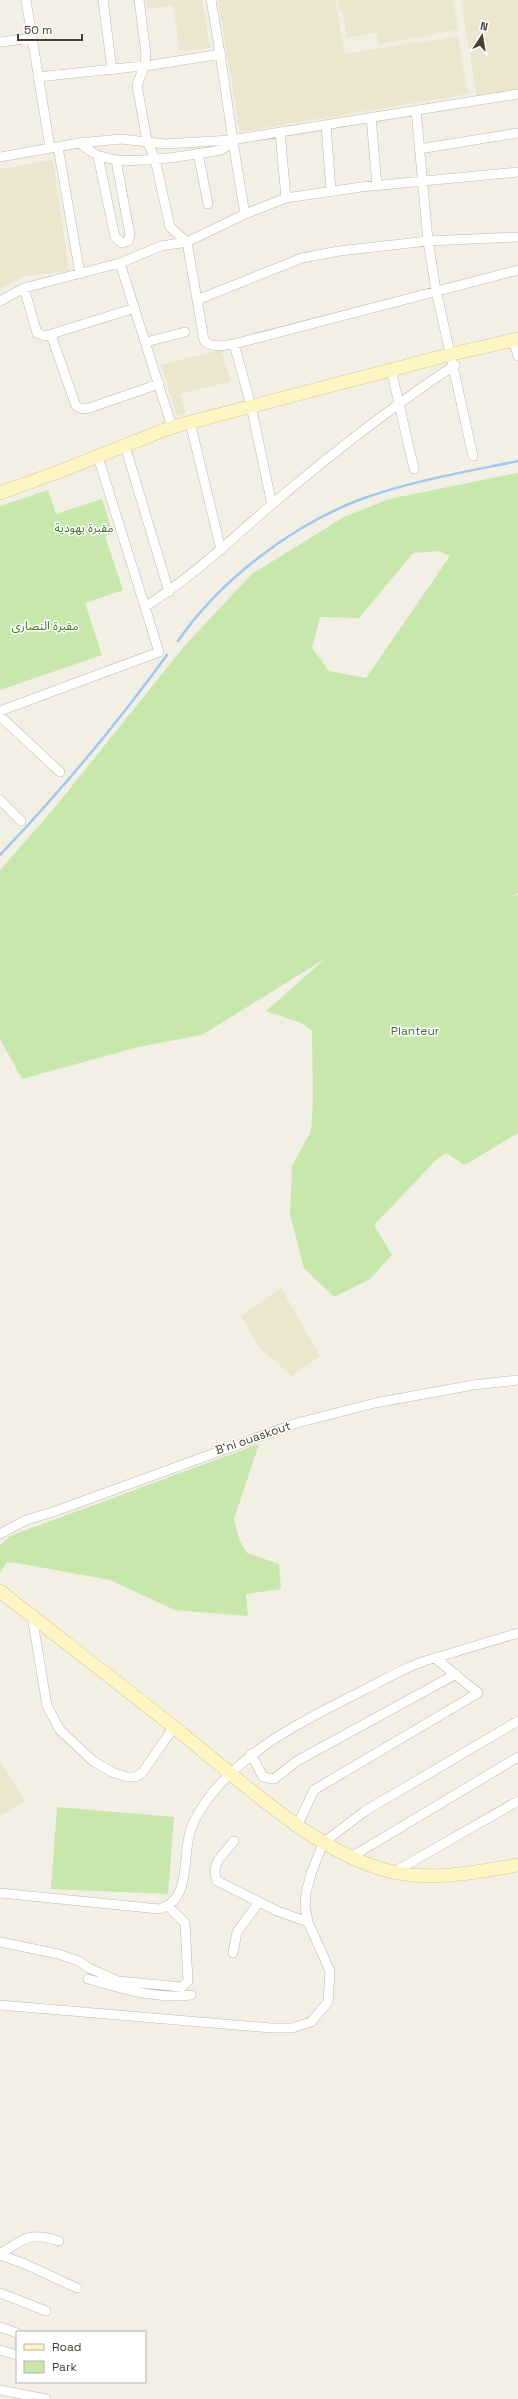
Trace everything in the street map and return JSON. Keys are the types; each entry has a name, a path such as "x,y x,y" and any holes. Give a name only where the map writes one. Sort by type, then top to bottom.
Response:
{"street":[{"path":"26,0 38,77 80,274"},
{"path":"103,0 112,70"},
{"path":"139,0 145,47 145,65 137,85 147,141 155,159 170,227 187,242 204,340 212,346 234,344 436,290 518,270"},
{"path":"211,0 221,54 231,140 245,214"},
{"path":"0,42 32,38"},
{"path":"38,77 112,70 221,54"},
{"path":"0,157 79,143 121,139 166,144 231,140 518,94"},
{"path":"416,110 428,241 436,290 453,359 473,456"},
{"path":"371,117 377,186"},
{"path":"326,124 331,191"},
{"path":"280,132 286,198"},
{"path":"419,149 518,133"},
{"path":"79,143 98,156 116,160 155,159 198,154 224,149 231,140"},
{"path":"198,154 208,204"},
{"path":"98,156 115,237 122,243 128,241 130,235 116,160"},
{"path":"0,301 24,288 120,263 161,246 187,242 245,214 286,198 331,191 518,172"},
{"path":"197,300 302,258 338,251 428,241 518,237"},
{"path":"120,263 172,427"},
{"path":"24,288 37,333 45,336 135,308"},
{"path":"146,342 185,332"},
{"path":"51,335 76,406 82,409 89,408 159,384"},
{"path":"0,493 98,457 172,427 190,422 391,369 453,359 516,339 518,356"},
{"path":"234,344 251,406 272,505"},
{"path":"146,606 168,592 221,550 272,505 453,359"},
{"path":"391,369 414,469"},
{"path":"190,422 221,550"},
{"path":"125,446 168,592"},
{"path":"0,711 160,652 98,457"},
{"path":"0,716 60,772"},
{"path":"0,800 22,822"},
{"name":"B'ni ouaskout","path":"0,1534 26,1520 53,1512 297,1422 375,1404 473,1385 518,1380"},
{"path":"0,1592 174,1727 230,1774 323,1843 351,1857 394,1872 440,1876 518,1864"},
{"path":"32,1616 47,1706 60,1730 93,1760 112,1772 127,1777 135,1777 142,1773 174,1727"},
{"path":"0,1893 159,1910 169,1907 177,1898 182,1887 189,1835 197,1815 210,1796 251,1754 342,1701 420,1662 518,1633"},
{"path":"298,1824 314,1790 478,1693 436,1658"},
{"path":"251,1754 263,1777 274,1779 297,1761 456,1674"},
{"path":"0,2005 271,2028 292,2028 311,2022 328,2002 330,1971 308,1922 306,1893 323,1843 365,1811 518,1720"},
{"path":"351,1857 518,1757"},
{"path":"394,1872 518,1801"},
{"path":"234,1841 216,1865 214,1871 217,1881 259,1902 308,1922"},
{"path":"233,1953 238,1932 259,1902"},
{"path":"0,1942 58,1954 79,1961 89,1968 118,1981 182,1987 188,1981 185,1923 169,1907"},
{"path":"88,1979 135,1993 161,1996 191,1995"},
{"path":"0,2255 18,2241 30,2236 46,2236 59,2241"},
{"path":"0,2255 25,2264 77,2288"},
{"path":"0,2293 46,2311"},
{"path":"0,2327 16,2333"},
{"path":"0,2350 16,2355"},
{"path":"0,2390 46,2399"}],"shaded area":[{"path":"146,0 202,0 210,48 180,51 173,5 147,9"},
{"path":"218,0 335,0 345,54 458,36 468,94 240,132"},
{"path":"337,0 453,0 459,30 378,44 376,33 347,38 342,10 339,10"},
{"path":"461,0 518,0 518,90 477,97"},
{"path":"53,160 69,271 24,276 0,289 0,169"},
{"path":"221,350 231,381 180,394 186,413 177,416 161,365"},
{"path":"281,1288 320,1356 292,1376 260,1348 241,1316"},
{"path":"0,1760 25,1801 0,1816"}],"green space":[{"name":"Planteur","path":"518,473 518,893 513,896 518,895 518,1133 465,1165 446,1153 436,1160 374,1225 392,1255 370,1279 334,1297 304,1268 290,1215 292,1166 311,1131 313,1102 312,1030 301,1023 266,1011 326,958 202,1035 138,1047 22,1079 0,1039 0,870 51,812 186,644 252,574 344,517 389,499","holes":["439,551 450,556 366,678 329,671 312,648 320,617 359,618 413,553"]},
{"name":"مقبرة النصارى","path":"48,490 56,514 102,499 113,533 105,536 123,590 85,603 102,655 0,690 0,506"},
{"path":"259,1444 234,1519 239,1539 247,1553 279,1564 281,1589 246,1594 248,1616 175,1610 110,1580 17,1563 7,1562 0,1573 0,1545 10,1536"},
{"path":"57,1807 174,1817 168,1894 51,1889"}],"waterway":[{"path":"178,641 214,597 235,577 283,540 333,511 359,500 398,487 518,461"},
{"path":"0,855 87,758 167,655"}],"park label":[{"name":"مقبرة يهودية","path":"84,528"}]}
